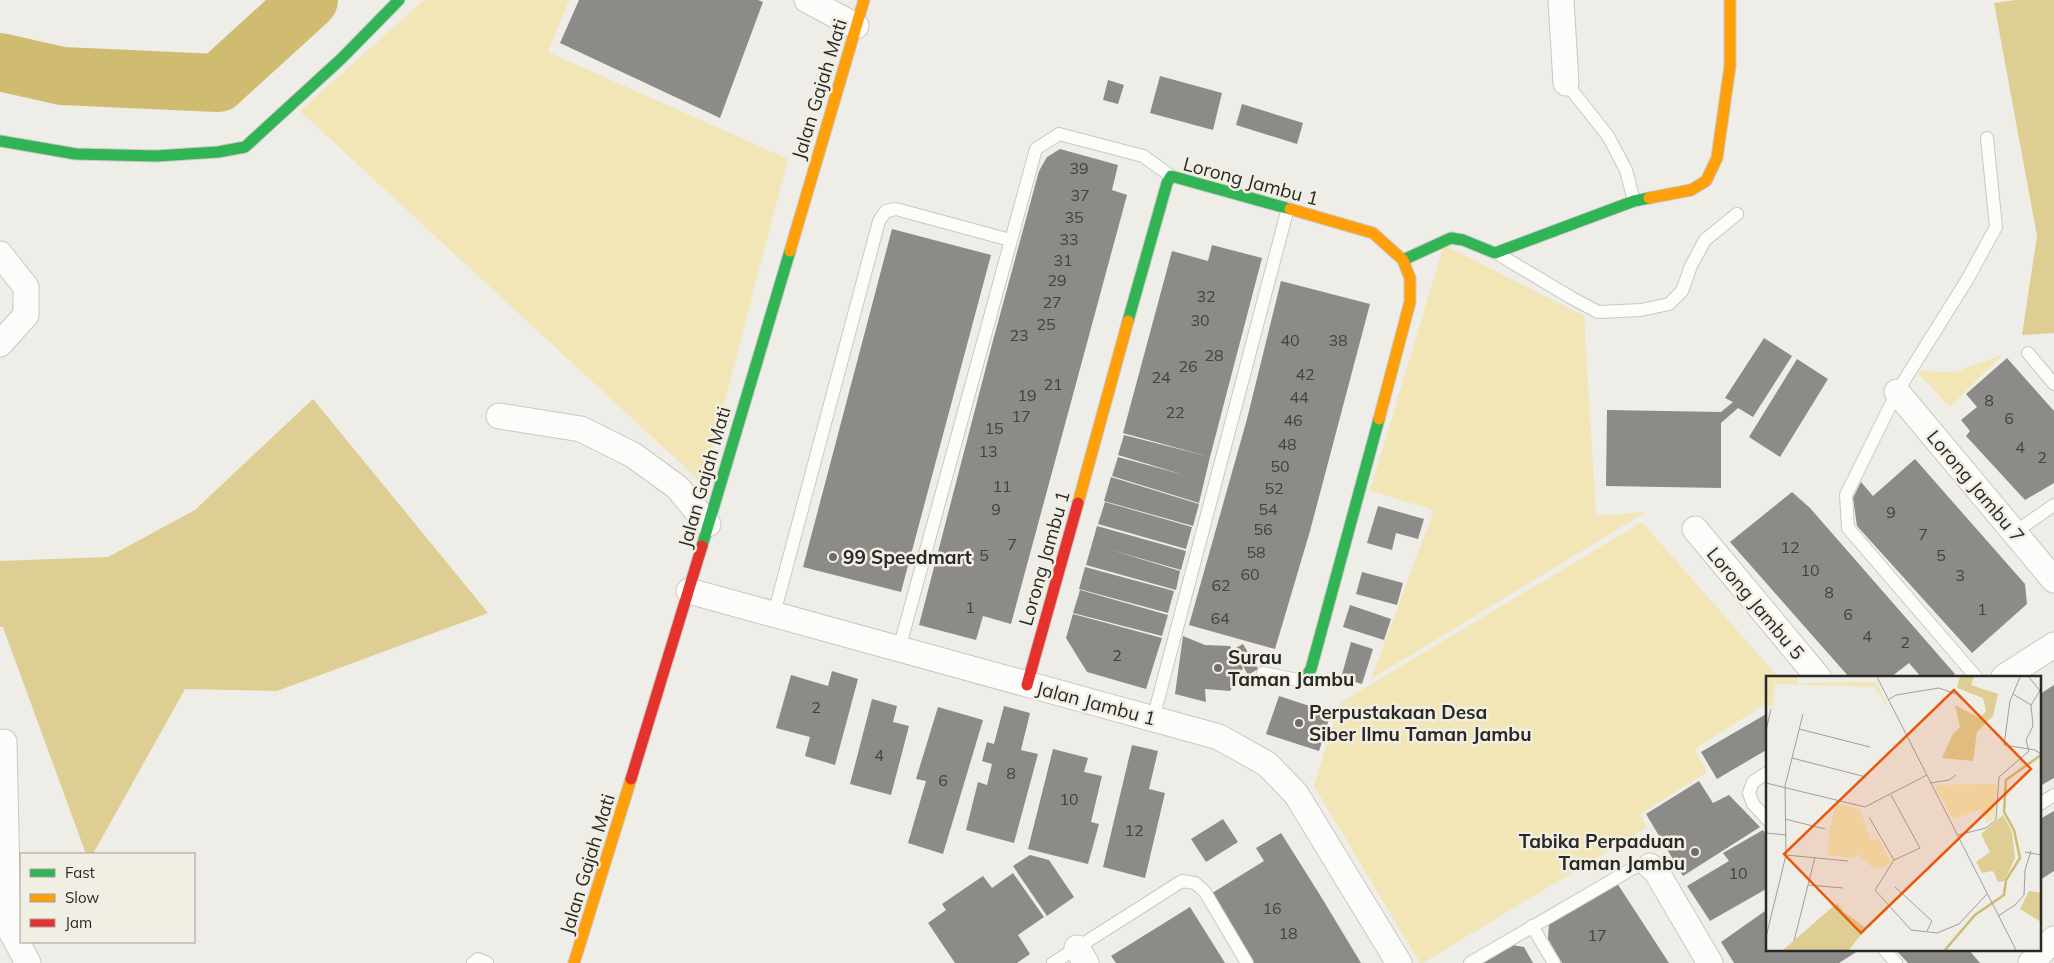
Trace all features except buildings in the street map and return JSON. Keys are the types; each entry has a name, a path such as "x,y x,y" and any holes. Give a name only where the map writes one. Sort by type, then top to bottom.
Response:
{"street":[{"path":"0,141 76,154 156,156 218,152 245,147 341,59 399,0"},
{"path":"807,0 856,26"},
{"name":"Jalan Gajah Mati","path":"574,963 688,591 864,0"},
{"path":"1561,0 1566,83"},
{"path":"1305,678 1311,669 1410,302 1410,278 1403,260 1450,238 1463,240 1495,253 1634,201 1692,190 1706,181 1717,158 1730,66 1730,0"},
{"name":"Lorong Jambu 1","path":"1027,684 1167,183 1171,176 1373,233 1403,260"},
{"path":"0,254 26,287 26,315 0,344"},
{"name":"Lorong Jambu 7","path":"1897,392 2054,580"},
{"path":"499,416 581,429 634,456 677,487 708,524"},
{"name":"Lorong Jambu 5","path":"1695,529 1817,676"},
{"name":"Jalan Jambu 1","path":"688,591 1220,737 1267,764 1296,794 1399,963"},
{"path":"2006,676 2054,645"},
{"path":"4,742 8,925 28,963"},
{"path":"1650,866 1656,871 1710,963"},
{"path":"2042,946 2049,936"},
{"path":"2031,963 2040,950"}],"lane":[{"path":"1566,83 1608,136 1626,170 1634,201"},
{"path":"899,649 1036,149 1059,134 1143,156 1171,176"},
{"path":"1975,676 1848,528 1846,495 1897,392 1967,280 1996,227 1987,138"},
{"path":"1153,719 1288,208"},
{"path":"774,614 879,221 886,211 896,209 1010,240"},
{"path":"1495,253 1598,312 1641,310 1669,304 1682,291 1691,266 1705,240 1736,214"},
{"path":"2028,352 2054,384"},
{"path":"2015,532 2054,504"},
{"path":"1263,673 1298,680 1305,678"},
{"path":"1766,773 1754,782 1749,793 1753,804 1766,818"},
{"path":"2042,803 2054,795"},
{"path":"1470,963 1635,867 1650,866"},
{"path":"1053,963 1082,955 1182,881 1195,883 1205,892 1247,963"},
{"path":"1532,926 1554,963"},
{"path":"1885,950 1896,963"},
{"path":"473,963 478,959 487,963"}],"shaded area":[{"path":"424,0 569,0 548,52 788,159 703,484 300,111"},
{"path":"2016,0 2054,0 2054,333 2022,335 2037,236 1994,3"},
{"path":"1444,245 1584,316 1596,516 1646,512 1371,679 1434,510 1370,491"},
{"path":"2002,355 1950,407 1916,371 1955,372"},
{"path":"313,399 488,613 277,691 185,689 94,853 86,853 3,627 0,627 0,561 108,557 195,510"},
{"path":"1642,522 1777,676 1766,676 1766,703 1694,750 1707,772 1640,814 1647,827 1423,963 1420,963 1314,786 1340,703"}],"waterway":[{"path":"0,62 62,76 218,83 309,0"}],"traffic: fast":[{"path":"0,141 76,154 156,156 218,152 245,147 341,59 399,0"},
{"path":"1128,321 1167,183 1171,176 1290,209"},
{"path":"1403,260 1451,238 1463,240 1495,253 1634,201 1649,198"},
{"path":"702,546 790,251"},
{"path":"1305,678 1311,669 1379,419"}],"traffic: slow":[{"path":"790,251 864,0"},
{"path":"1649,198 1691,190 1706,181 1717,158 1730,66 1730,0"},
{"path":"1290,209 1373,233 1403,260 1410,278 1410,302 1379,419"},
{"path":"1078,503 1128,321"},
{"path":"574,963 631,779"}],"traffic: jam":[{"path":"1027,685 1078,503"},
{"path":"631,779 702,546"}],"place":[{"name":"99 Speedmart","path":"833,557"},
{"name":"Surau Taman Jambu","path":"1218,668"},
{"name":"Perpustakaan Desa Siber Ilmu Taman Jambu","path":"1299,723"},
{"name":"Tabika Perpaduan Taman Jambu","path":"1695,852"}]}
